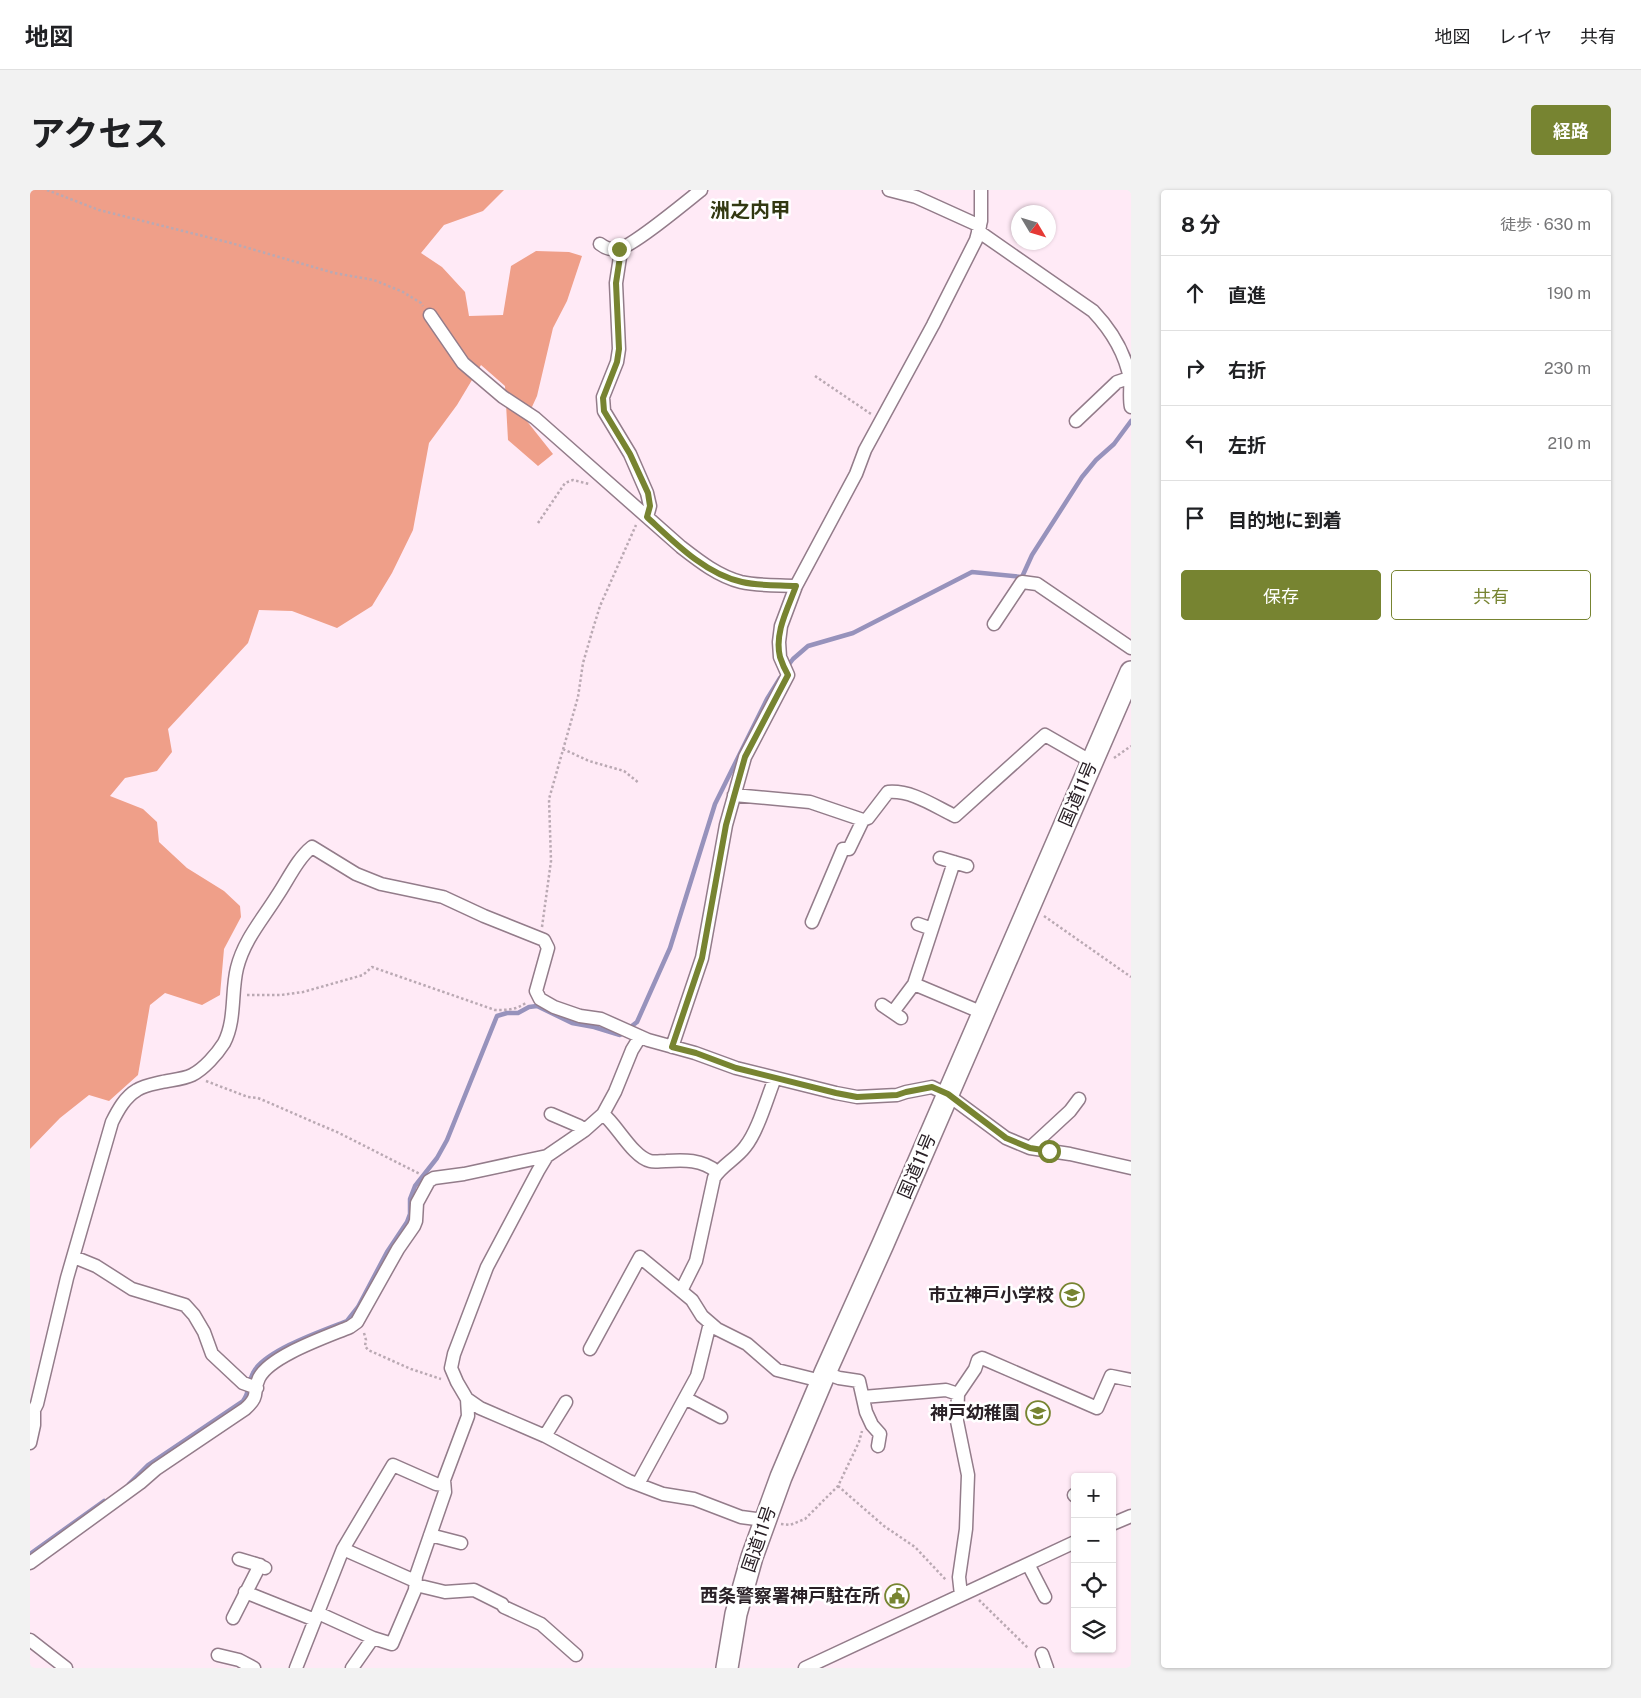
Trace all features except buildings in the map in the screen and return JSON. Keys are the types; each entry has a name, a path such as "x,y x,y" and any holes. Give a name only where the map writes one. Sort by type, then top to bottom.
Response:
{"highway":[{"name":"国道11号","path":"726,1668 736,1614 764,1520 823,1377 883,1244 1131,672"}],"street":[{"path":"600,244 606,249 619,249 627,245 701,190"},
{"path":"889,190 916,197 979,229 1094,311 1108,327 1128,367 1131,407"},
{"path":"672,1047 702,958 726,825 745,757 788,675 780,657 781,626 796,586 856,474 864,450 933,325 976,240 979,229 981,190"},
{"path":"619,249 620,257 616,283 619,349 617,362 603,398 604,411 630,454 648,493 650,506 644,515"},
{"path":"430,315 463,363 503,397 535,418 644,515 704,565 742,582 796,586"},
{"path":"1076,421 1117,382 1129,378"},
{"path":"994,624 1022,582 1036,584 1131,648"},
{"path":"812,922 843,849 849,849 863,820 868,818 888,792 899,791 911,794 955,816 1045,735 1092,762"},
{"path":"734,795 810,802 863,820"},
{"path":"30,1442 34,1425 32,1415 112,1122 128,1097 144,1086 191,1076 207,1063 223,1043 231,1019 236,970 243,950 250,935 305,853 312,847 356,874 381,884 443,897 544,940 548,948 536,991 540,999 554,1007 580,1016 600,1019 640,1037 696,1053 736,1068 857,1097 897,1095 932,1087 948,1094 1006,1138 1030,1148 1070,1154 1131,1168"},
{"path":"940,858 967,866"},
{"path":"882,1005 897,1015 914,984 954,862"},
{"path":"918,924 932,929"},
{"path":"914,984 983,1013"},
{"path":"30,1563 140,1483 156,1469 245,1409 256,1396 259,1378 273,1363 298,1349 350,1327 357,1322 398,1249 414,1226 417,1203 429,1182 434,1178 464,1174 547,1156 585,1130 603,1114 615,1092 632,1050 640,1037"},
{"path":"681,1291 696,1261 714,1178 746,1146 775,1078"},
{"path":"1030,1148 1070,1111 1078,1099"},
{"path":"551,1114 585,1130"},
{"path":"603,1114 610,1119 640,1155 650,1161 687,1160 709,1165 718,1172"},
{"path":"547,1156 487,1268 454,1354 451,1368 467,1398 480,1408 545,1436 638,1484 663,1494 694,1499 741,1517 764,1520"},
{"path":"74,1257 96,1266 132,1289 185,1305 194,1315 204,1332 212,1354 243,1383 258,1388"},
{"path":"590,1349 640,1258 692,1300 702,1316 717,1329 748,1344 777,1370 859,1381 866,1412 872,1425 880,1434 878,1446"},
{"path":"638,1484 697,1376 710,1323"},
{"path":"966,1593 959,1577 966,1529 968,1475 957,1421 958,1394 975,1369 978,1360 982,1358 1097,1408 1111,1376 1131,1380"},
{"path":"863,1397 946,1390 958,1394"},
{"path":"245,1592 392,1644 416,1583 445,1492 444,1480 468,1416 467,1398"},
{"path":"685,1398 721,1417"},
{"path":"545,1436 566,1402"},
{"path":"296,1668 343,1549 392,1465 436,1484 444,1485"},
{"path":"1116,1522 1131,1516"},
{"path":"430,1535 460,1543"},
{"path":"805,1668 1071,1544"},
{"path":"343,1549 416,1583 445,1592 474,1590 502,1604 504,1607 542,1624 576,1655"},
{"path":"232,1618 245,1592 262,1567 239,1559"},
{"path":"1028,1564 1044,1597"},
{"path":"352,1668 373,1638"},
{"path":"30,1640 66,1668"},
{"path":"1042,1654 1047,1668"},
{"path":"218,1655 238,1660 254,1668"}],"path":[{"path":"47,190 99,210 231,243 334,273 374,280 403,292 421,303 430,315"},
{"path":"815,376 880,420"},
{"path":"538,523 565,483 573,480 599,487 616,489"},
{"path":"540,938 551,867 549,798 578,697 582,663 600,606 644,515"},
{"path":"563,749 589,760 624,771 639,783"},
{"path":"1030,906 1131,977"},
{"path":"233,1000 244,996 304,992 363,976 372,967 495,1010 512,1010 521,1007 538,994"},
{"path":"191,1076 258,1098 339,1133 418,1172 429,1182"},
{"path":"357,1322 364,1333 365,1346 368,1350 411,1369 442,1379 454,1375"},
{"path":"764,1520 790,1525 805,1519 838,1486 859,1442 866,1412"},
{"path":"838,1486 884,1526 915,1547 1028,1648"}],"shaded area":[{"path":"30,190 504,190 483,211 444,225 421,253 442,267 465,292 469,316 503,315 511,266 536,251 569,252 582,256 567,301 553,328 537,396 526,420 553,454 538,466 508,440 505,386 481,365 457,405 429,443 413,530 392,573 372,606 337,628 292,611 259,610 248,643 168,729 172,752 157,771 125,778 110,796 143,809 157,822 159,842 187,868 224,891 240,906 241,917 224,949 220,995 202,1005 165,993 150,1005 138,1075 109,1101 89,1095 60,1118 30,1149"}],"waterway":[{"path":"787,667 808,646 853,633 972,572 1022,577 1032,555 1082,477 1096,460 1114,444 1131,421"},
{"path":"129,1484 148,1465 243,1401 253,1373 269,1357 295,1342 347,1321 358,1307 387,1252 407,1222 410,1214 410,1199 415,1186 437,1158 447,1140 497,1016 507,1013 518,1013 529,1007 537,1006 572,1023 620,1035 637,1022 670,948 715,804 767,699 780,678"},
{"path":"30,1554 104,1501"}],"place":[{"name":"市立神戸小学校","path":"1072,1295"},
{"name":"神戸幼稚園","path":"1038,1413"},
{"name":"西条警察署神戸駐在所","path":"897,1596"}],"district":[{"name":"洲之内甲","path":"750,210"}],"route":[{"path":"619,249 620,257 616,283 619,349 617,362 603,398 604,411 630,454 648,493 650,506 647,517 704,565 723,575 742,582 796,586 781,626 779,642 780,657 788,675 745,757 726,825 702,958 672,1047 696,1053 736,1068 857,1097 897,1095 932,1087 948,1094 1006,1138 1030,1148 1049,1151"}]}
